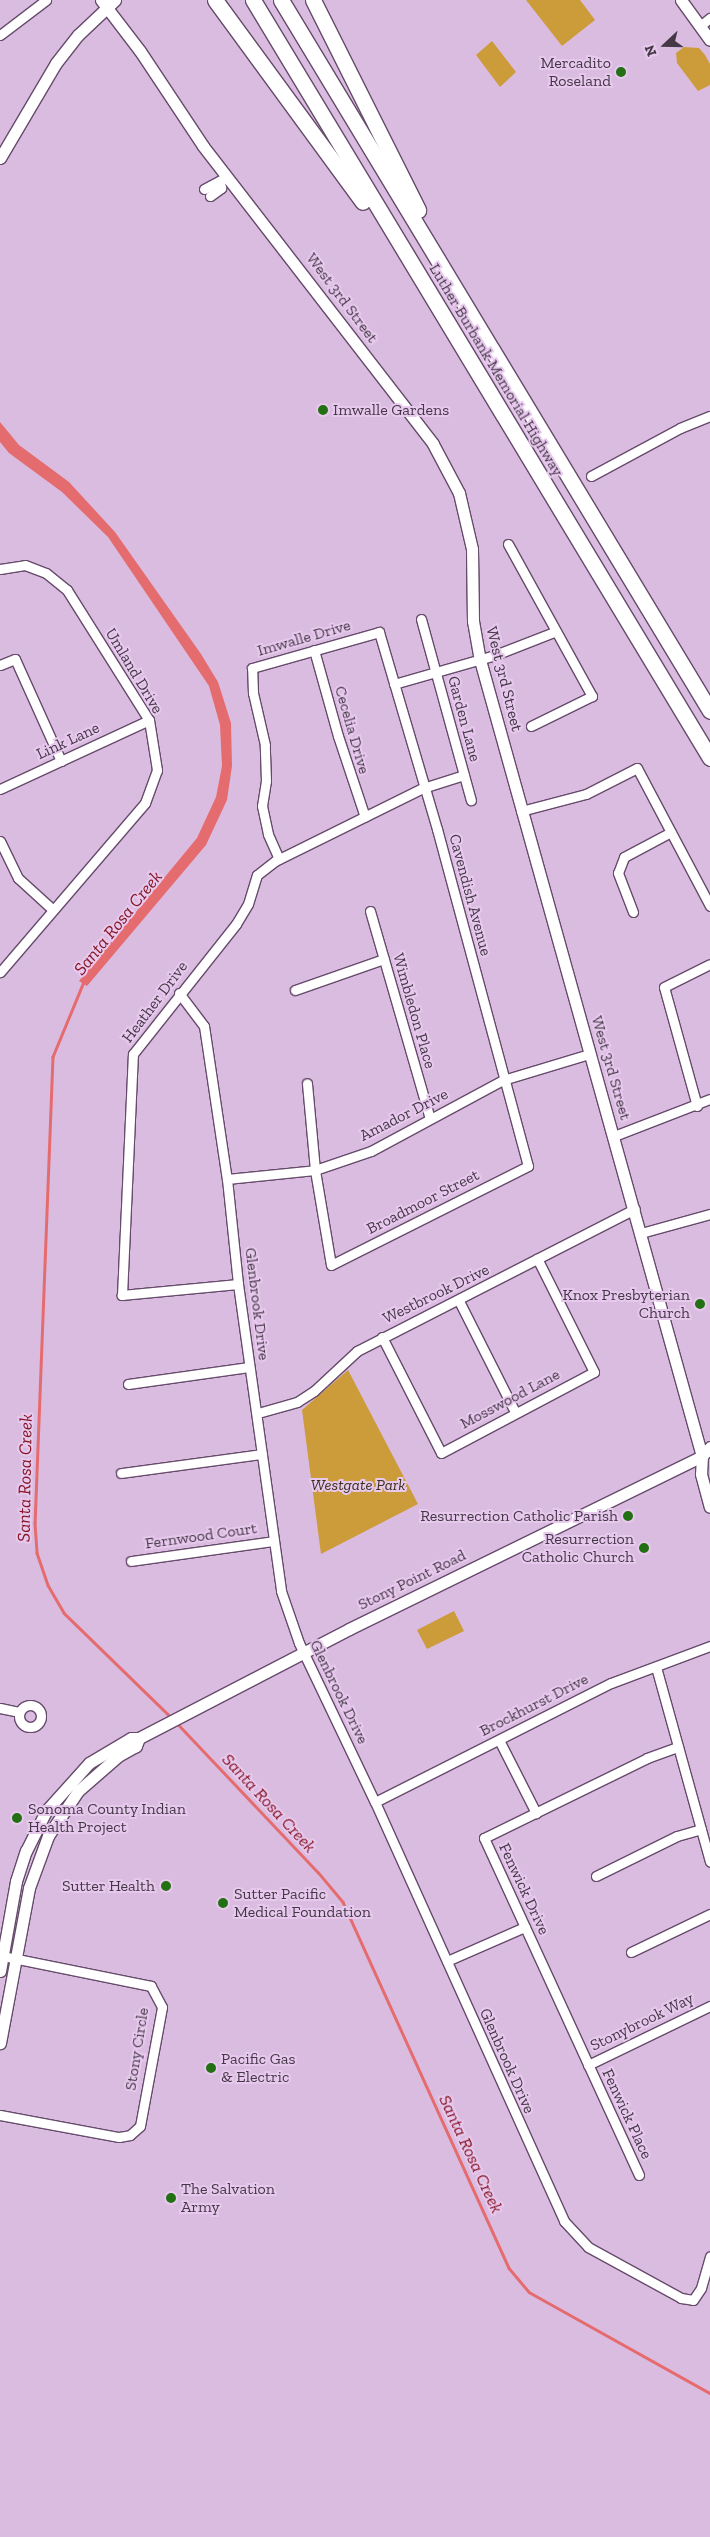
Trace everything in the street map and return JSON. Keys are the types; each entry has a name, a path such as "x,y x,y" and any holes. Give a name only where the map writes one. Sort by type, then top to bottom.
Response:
{"highway":[{"path":"214,0 424,285"},
{"name":"Luther Burbank Memorial Highway","path":"253,0 710,758"},
{"name":"Luther Burbank Memorial Highway","path":"281,0 710,711"},
{"path":"313,0 447,275"}],"main road":[{"path":"681,0 710,40"},
{"path":"0,158 56,63 108,2"},
{"name":"West 3rd Street","path":"108,2 224,180 430,440 450,472 471,538 473,612 480,660 634,1209 710,1467"},
{"name":"West 3rd Street","path":"707,1454 701,1474 710,1507"},
{"name":"Stony Point Road","path":"0,1971 1,1955 16,1881 26,1851 46,1811 89,1763 131,1738 139,1738 707,1454"},
{"name":"Stony Point Road","path":"0,2043 29,1888 48,1836 78,1791 99,1771 136,1746 139,1738"}],"street":[{"path":"0,36 46,0"},
{"path":"700,26 710,18"},
{"path":"207,193 221,188 224,180"},
{"path":"591,476 680,428 710,416"},
{"path":"508,544 554,632 592,696 531,726"},
{"name":"Umland Drive","path":"0,569 25,565 46,573 66,590 148,720 157,770 144,803 0,972"},
{"name":"Garden Lane","path":"421,619 471,800"},
{"name":"Imwalle Drive","path":"279,859 268,834 262,806 266,781 265,746 254,693 252,668 379,632"},
{"name":"Cavendish Avenue","path":"379,632 528,1166"},
{"path":"394,684 435,671 480,660 554,632"},
{"name":"Cecelia Drive","path":"314,650 338,736 365,817"},
{"path":"0,665 15,658 61,761"},
{"name":"Link Lane","path":"0,789 148,720"},
{"path":"521,811 586,794 637,768 710,906"},
{"name":"Garden Lane","path":"423,788 464,775"},
{"name":"Heather Drive","path":"238,1284 122,1295 133,1054 179,993 236,924 248,904 257,875 279,859 423,788"},
{"path":"633,912 618,873 624,857 671,832"},
{"path":"0,841 18,878 53,910"},
{"name":"Wimbledon Place","path":"370,911 430,1119"},
{"path":"295,990 384,960"},
{"path":"696,1106 664,987 710,964"},
{"name":"Glenbrook Drive","path":"179,993 204,1026 227,1179 249,1367 258,1413 262,1454 284,1606 304,1654 375,1802 564,2221 588,2247 681,2298 693,2300 701,2288 710,2256"},
{"name":"Amador Drive","path":"227,1179 315,1170 371,1150 503,1080 590,1054"},
{"path":"307,1083 315,1170"},
{"path":"614,1136 710,1100"},
{"name":"Broadmoor Street","path":"315,1170 331,1265 528,1166"},
{"name":"Westbrook Drive","path":"258,1413 297,1402 314,1391 342,1362 382,1337 460,1301 537,1258 634,1209"},
{"path":"641,1233 710,1214"},
{"name":"Mosswood Lane","path":"382,1337 441,1453 515,1412 594,1372 537,1258"},
{"path":"460,1301 515,1412"},
{"path":"128,1384 249,1367"},
{"path":"121,1473 262,1454"},
{"name":"Fernwood Court","path":"131,1561 274,1541"},
{"name":"Brockhurst Drive","path":"375,1802 611,1683 710,1646"},
{"path":"656,1667 710,1862"},
{"path":"0,1708 19,1712"},
{"path":"499,1740 536,1814"},
{"name":"Fenwick Drive","path":"588,2065 484,1838 647,1758 678,1747"},
{"path":"596,1876 677,1836 701,1829"},
{"path":"631,1952 710,1914"},
{"path":"447,1961 525,1926"},
{"name":"Stony Circle","path":"0,2115 119,2137 130,2135 140,2126 162,2007 151,1986 1,1955"},
{"name":"Stonybrook Way","path":"588,2065 710,2006"},
{"name":"Fenwick Place","path":"588,2065 639,2175"}],"green space":[{"path":"526,0 580,0 595,20 562,46"},
{"path":"492,41 516,72 500,87 476,55"},
{"path":"684,47 699,48 710,64 710,85 698,91 677,63 676,53"},
{"name":"Westgate Park","path":"348,1370 418,1504 321,1554 302,1410"},
{"path":"454,1611 464,1631 427,1649 417,1630"}],"shaded area":[{"path":"0,422 19,445 69,482 115,532 201,654 218,682 231,723 232,766 227,800 206,845 87,986 79,981 197,838 216,797 222,766 220,725 209,686 108,537 62,492 9,453 0,442"}],"waterway":[{"name":"Santa Rosa Creek","path":"84,982 53,1057 35,1523 37,1553 48,1585 64,1613 172,1718"},
{"name":"Santa Rosa Creek","path":"176,1722 318,1872 343,1902 509,2268 529,2292 710,2393"}],"place":[{"name":"Mercadito Roseland","path":"621,72"},
{"name":"Imwalle Gardens","path":"323,410"},
{"name":"Knox Presbyterian Church","path":"700,1304"},
{"name":"Resurrection Catholic Parish","path":"628,1516"},
{"name":"Resurrection Catholic Church","path":"644,1548"},
{"name":"Sonoma County Indian Health Project","path":"17,1818"},
{"name":"Sutter Health","path":"166,1886"},
{"name":"Sutter Pacific Medical Foundation","path":"223,1903"},
{"name":"Pacific Gas & Electric","path":"211,2068"},
{"name":"The Salvation Army","path":"171,2198"}]}
